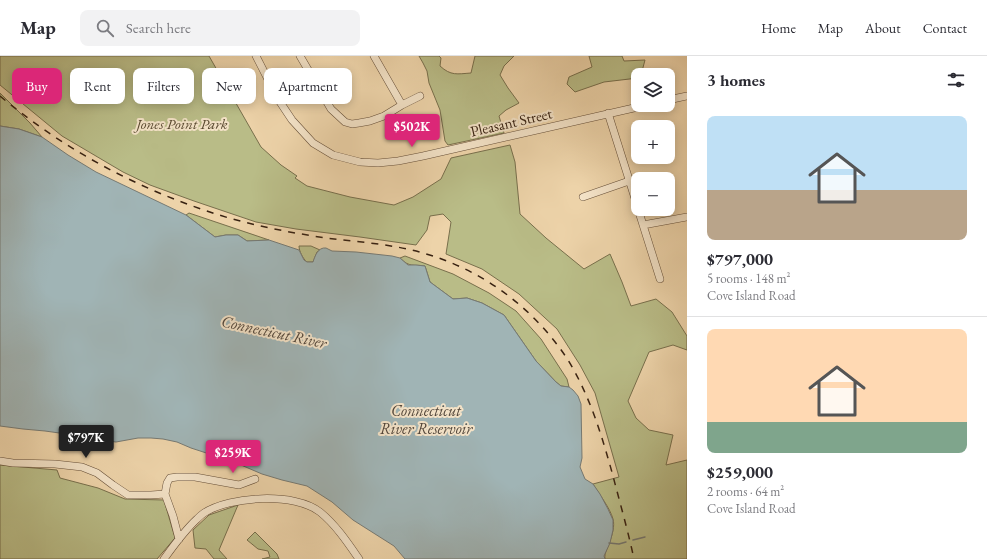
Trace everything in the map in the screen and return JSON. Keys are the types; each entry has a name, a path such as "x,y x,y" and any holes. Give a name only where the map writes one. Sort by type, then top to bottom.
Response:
{"street":[{"name":"Pleasant Street","path":"256,56 278,98 292,120 313,143 333,155 360,162 378,163 398,161 631,109"},
{"path":"300,56 331,108 345,122 352,124 370,121 384,116 402,104 420,96"},
{"path":"374,56 402,104"},
{"path":"675,99 687,96"},
{"path":"608,114 631,186"},
{"path":"583,197 629,180"},
{"path":"640,216 660,279"},
{"path":"643,225 687,217"},
{"path":"0,461 82,467 97,472 113,485 128,494 165,494"},
{"path":"179,539 165,494 167,483 170,478 177,476 195,477 239,484 255,479"},
{"path":"164,559 186,529 204,513 221,505 240,500 265,499 288,500 306,504 319,512 332,524 359,559"}],"green space":[{"name":"Jones Point Park","path":"0,56 209,56 216,68 202,68 202,104 236,104 261,147 281,165 297,176 295,178 307,186 350,197 394,205 413,197 441,179 451,158 510,145 515,162 520,214 546,238 584,269 610,254 631,306 656,299 672,312 687,336 687,350 673,345 649,352 628,401 636,418 649,430 673,435 666,465 687,460 687,559 605,559 614,522 612,515 593,484 619,477 595,393 580,365 557,329 519,294 482,269 446,254 451,222 443,214 430,216 427,230 416,245 296,229 256,222 150,185 123,172 62,136 23,104 62,104 62,68 12,68 12,95 0,85"},
{"path":"419,56 439,56 441,58 440,66 451,73 458,74 471,73 475,56 514,56 504,66 500,75 519,103 506,110 499,116 504,133 448,145 445,141 440,110 429,83 427,71"},
{"path":"589,56 622,56 624,61 645,60 643,68 631,68 631,79 604,82 575,92 567,84 569,77 592,67"},
{"path":"0,93 42,137 19,129 0,126"},
{"path":"189,213 269,240 247,241 238,235 215,237 186,215"},
{"path":"299,246 311,246 320,250 317,252 313,262 307,262 302,255"},
{"path":"405,256 453,274 489,293 516,311 541,339 567,379 569,387 561,386 536,361 504,315 482,303 467,298 453,299 430,282 425,266 406,263 400,258"},
{"path":"0,465 57,470 60,478 98,488 125,499 164,500 175,538 157,559 0,559"},
{"path":"238,505 219,550 227,559 214,559 206,549 195,548 193,530 209,515"},
{"path":"255,532 277,554 279,559 262,559 270,557 268,551 258,549 247,540"}],"water":[{"name":"Connecticut River Reservoir","path":"0,126 19,129 42,137 96,172 186,215 215,237 238,235 247,241 269,240 299,250 304,260 307,262 313,262 317,252 323,248 332,251 356,252 400,258 408,265 425,266 430,282 453,299 467,298 482,303 504,315 536,361 556,382 561,386 569,387 578,396 581,404 582,458 580,467 585,479 593,484 600,494 613,520 613,530 610,543 604,556 605,559 405,559 394,546 353,520 332,502 307,486 262,474 234,462 177,442 163,439 138,438 116,442 97,438 0,426"}],"waterway":[{"path":"633,540 645,537"},
{"path":"609,543 619,544 626,542"}],"railway":[{"path":"0,96 52,135 80,153 108,169 167,196 229,218 265,227 326,238 387,245 423,253 445,260 466,270 505,293 523,308 554,341 568,360 583,388 595,416 613,476 634,559"}],"water label":[{"name":"Connecticut River","path":"274,332"}]}
